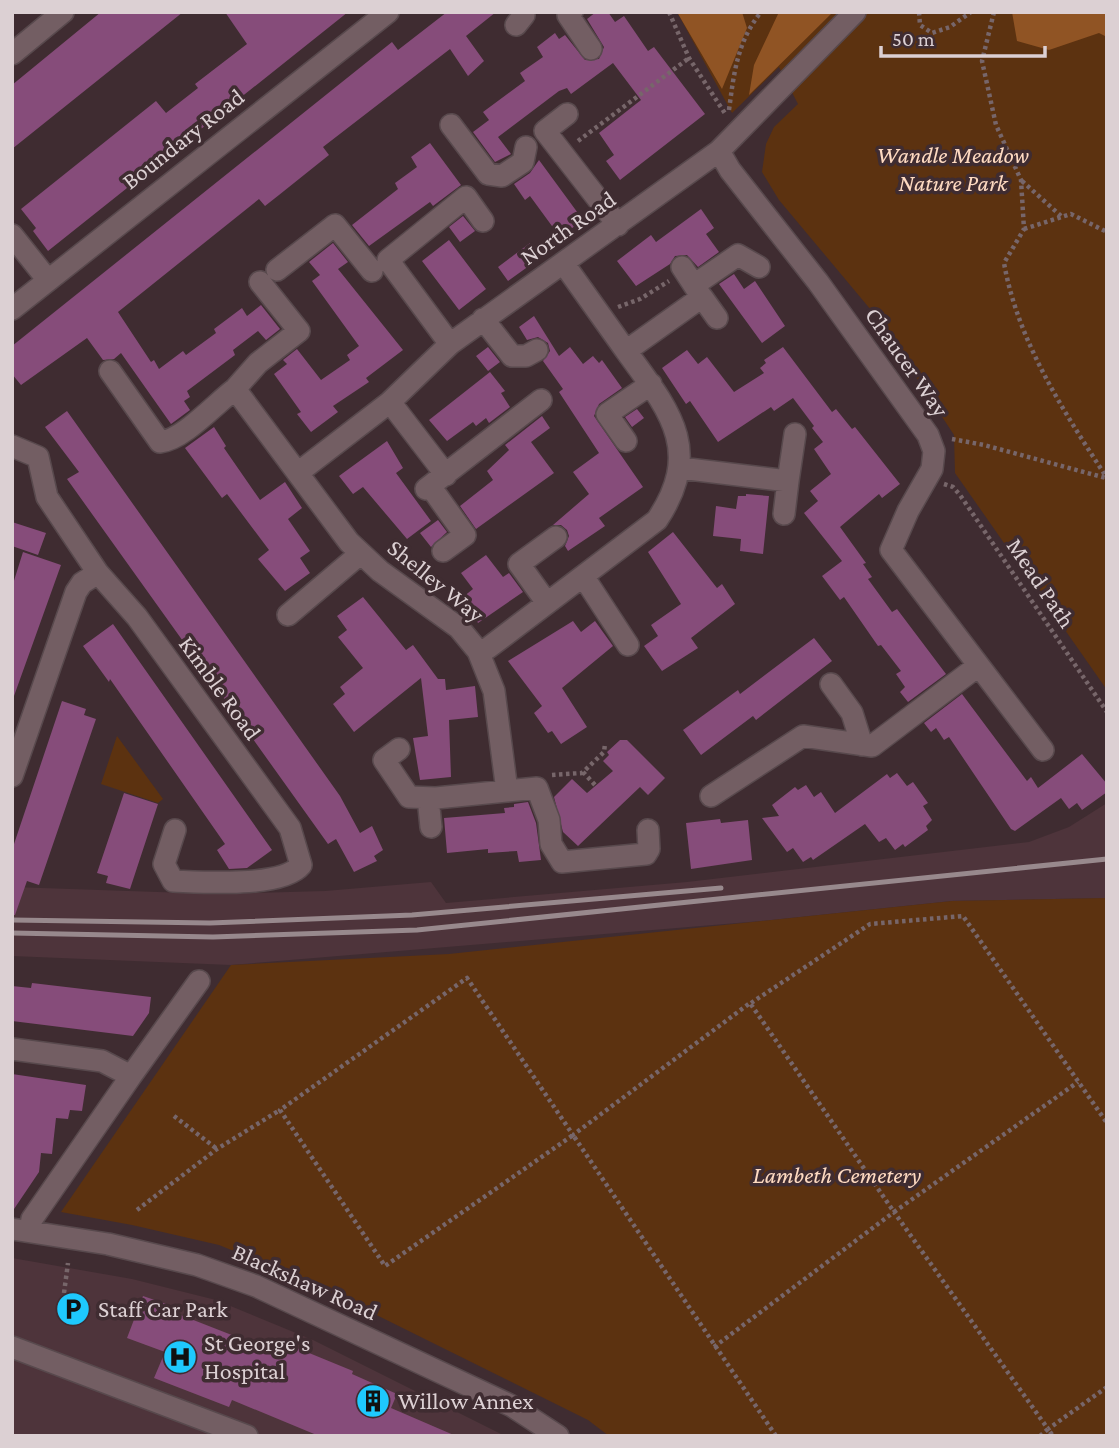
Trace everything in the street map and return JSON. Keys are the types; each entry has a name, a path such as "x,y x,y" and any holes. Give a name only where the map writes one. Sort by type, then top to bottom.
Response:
{"street":[{"path":"12,54 64,12"},
{"name":"Boundary Road","path":"12,309 388,12"},
{"path":"572,12 568,15 591,49"},
{"name":"North Road","path":"299,472 390,402 450,344 719,151 855,12"},
{"path":"451,125 488,174 502,176 523,162 526,147 567,114"},
{"path":"545,131 618,225"},
{"name":"Chaucer Way","path":"719,151 928,435 934,451 932,469 891,550 1043,750"},
{"path":"375,269 466,197 482,221"},
{"path":"110,371 160,442 169,441 206,415 209,408 235,389 258,363 299,331 268,276 335,225 450,344"},
{"path":"12,235 47,279"},
{"path":"626,351 690,280 737,255 759,267"},
{"path":"478,651 488,648 657,520 673,496 680,468 679,442 673,420 564,264"},
{"path":"690,280 717,318"},
{"path":"483,319 512,356 526,356 537,350"},
{"path":"626,441 602,406 650,384"},
{"name":"Shelley Way","path":"235,389 360,554 459,628 478,651 488,673 499,713 498,792"},
{"path":"434,483 541,400"},
{"path":"390,402 465,535 443,551"},
{"path":"784,514 795,434"},
{"name":"Kimble Road","path":"12,446 38,457 47,497 98,573 137,617 290,828 299,848 301,864 295,873 281,877 239,881 173,881 164,864 175,830"},
{"path":"680,468 788,481"},
{"path":"547,603 519,564 556,537"},
{"path":"288,615 360,554"},
{"path":"12,776 76,592 82,583 98,573"},
{"path":"583,576 628,645"},
{"path":"711,796 803,736 872,746 978,666"},
{"path":"831,684 852,713 862,745"},
{"path":"399,749 384,760 409,797 428,799 498,792 540,782 549,820 551,844 562,862 646,854 649,849 648,830"},
{"path":"428,799 430,827"},
{"path":"21,1230 32,1219 199,981"},
{"path":"12,1049 102,1061 131,1076"},
{"name":"Blackshaw Road","path":"21,1230 197,1265 256,1286 512,1406 558,1436"},
{"path":"12,1347 218,1431 247,1436"}],"path":[{"path":"669,12 689,58 729,119 736,56 749,27 761,12"},
{"path":"919,12 920,25 932,33 950,27 971,12"},
{"path":"994,12 982,61 996,125 1021,180 1024,229 1004,263 1009,287 1042,373 1107,478"},
{"path":"563,153 689,58"},
{"path":"1021,180 1060,216"},
{"path":"1024,229 1071,214 1107,232"},
{"path":"611,310 690,280"},
{"path":"947,438 984,445 1107,478"},
{"name":"Mead Path","path":"939,484 953,487 961,495 1107,712"},
{"path":"540,782 583,772 604,752 605,744"},
{"path":"583,772 595,785"},
{"path":"280,1110 385,1266 573,1135 750,1003 870,924 963,916 1107,1123"},
{"path":"137,1210 217,1149 280,1110 467,978 714,1348 776,1436"},
{"path":"750,1003 1053,1436"},
{"path":"714,1348 894,1212 1077,1082"},
{"path":"174,1116 217,1149"},
{"path":"64,1293 68,1263"},
{"path":"1040,1436 1107,1387"}],"shaded area":[{"path":"677,12 742,12 747,28 722,89"},
{"path":"779,12 833,12 749,95 754,65"},
{"path":"1012,12 1107,12 1107,37 1099,33 1049,50 1017,41"},
{"path":"1107,803 1107,898 952,901 761,921 231,965 12,956 12,887 216,894 325,891 431,882 446,903 687,882 1029,842 1069,827"},
{"name":"St George's Hospital","path":"12,1258 132,1279 216,1300 313,1340 505,1436 12,1436"}],"green space":[{"name":"Wandle Meadow Nature Park","path":"677,12 1107,12 1107,690 955,473 954,435 876,316 779,200 762,172 766,144 774,127 798,104 779,67 732,113"},
{"path":"117,736 163,799 158,803 101,784"},
{"name":"Lambeth Cemetery","path":"1107,898 1107,1436 609,1436 588,1420 310,1282 219,1245 61,1212 231,965 449,954 952,901"}],"building":[{"path":"101,12 183,12 12,149 12,85"},
{"path":"225,12 348,12 48,251 33,231 36,228 21,209 156,101 166,113 198,88 195,84 247,44"},
{"path":"447,12 496,12 466,36 484,61 468,76 450,49 323,147 329,155 279,195 265,206 259,199 118,312 151,362 154,360 159,369 183,351 186,355 216,333 214,329 242,308 247,316 261,305 280,329 266,340 258,331 233,350 235,355 187,391 190,397 184,401 190,410 171,424 121,353 114,359 103,360 87,338 21,385 12,374 12,346 392,42 398,50"},
{"path":"596,12 608,12 615,22 624,16 648,51 654,47 705,114 620,180 606,161 614,155 599,133 641,100 613,63 571,94 567,88 559,91 498,137 511,154 495,162 473,132 489,120 483,112 525,81 520,73 543,57 537,47 555,33 559,39 565,35 585,60 599,59 604,47 587,19"},
{"path":"430,143 461,185 433,206 430,202 369,246 352,225 398,189 395,183 417,167 411,157"},
{"path":"539,160 583,220 560,237 530,196 525,200 514,184 530,173"},
{"path":"701,209 714,228 706,234 719,252 698,267 687,255 675,256 670,264 636,286 617,261 651,235 656,242"},
{"path":"463,216 475,231 460,242 449,227"},
{"path":"449,240 486,289 459,310 422,261"},
{"path":"333,243 348,262 338,269 403,350 366,378 369,382 333,406 338,412 311,432 297,414 301,412 274,374 287,364 283,360 297,349 321,380 350,360 347,355 359,346 312,281 320,275 309,262"},
{"path":"530,243 540,258 508,281 498,267"},
{"path":"734,274 744,289 755,281 785,326 762,343 719,284"},
{"path":"534,316 559,356 570,347 583,364 593,356 599,363 602,360 622,388 599,404 594,416 643,487 599,518 605,526 568,551 565,546 569,536 567,530 561,525 553,525 589,494 573,472 599,453 559,392 563,389 543,361 550,351 548,343 538,337 527,340 519,327"},
{"path":"488,347 500,362 488,371 476,356"},
{"path":"783,347 832,412 836,409 852,429 855,427 900,484 882,498 879,494 840,527 866,563 863,564 872,577 868,579 892,612 897,609 946,674 908,702 900,692 905,687 896,674 901,671 881,645 878,646 844,597 840,600 822,576 842,561 804,513 818,501 810,491 831,474 814,449 823,442 812,428 814,426 793,398 774,411 771,407 718,442 690,401 686,404 662,368 687,350 698,364 707,357 734,392 764,373 760,368 766,363 764,360"},
{"path":"490,372 505,391 501,393 510,407 489,423 486,418 476,426 473,422 447,441 429,420"},
{"path":"637,409 644,418 632,427 625,417"},
{"path":"67,411 340,796 360,833 372,826 383,850 374,856 377,861 354,872 336,839 328,844 67,479 79,472 45,427"},
{"path":"542,416 550,428 531,442 554,473 476,529 460,506 493,480 487,471 509,450 505,445"},
{"path":"214,427 226,446 224,448 260,500 285,482 302,508 288,519 310,551 300,558 310,573 285,591 258,559 269,550 227,494 222,498 185,448"},
{"path":"387,441 403,468 396,473 431,521 407,539 363,487 353,494 339,476"},
{"path":"738,496 769,496 763,554 740,551 741,539 713,536 716,506 736,509"},
{"path":"438,520 447,532 431,547 420,533"},
{"path":"12,522 46,533 38,555 12,546"},
{"path":"673,532 717,588 722,584 735,604 691,638 698,648 662,671 644,646 658,636 651,625 681,604 648,552"},
{"path":"23,552 61,565 14,696 12,587"},
{"path":"486,555 503,577 509,573 523,592 478,623 463,597 473,589 461,573"},
{"path":"363,597 406,650 413,645 438,679 445,679 446,690 475,686 478,717 449,720 451,777 420,780 413,738 428,736 421,678 354,732 333,704 345,694 340,687 363,668 338,637 347,630 337,616"},
{"path":"573,621 581,632 595,621 613,646 562,688 587,727 561,744 552,731 548,733 534,713 542,706 508,661"},
{"path":"113,624 272,850 247,868 229,869 217,850 225,844 110,679 109,682 83,646"},
{"path":"814,638 832,661 756,720 753,716 701,755 683,730 738,690 740,694"},
{"path":"962,694 1027,781 1031,777 1038,788 1082,754 1107,784 1107,792 1082,810 1077,803 1069,809 1061,798 1015,831 1011,829 949,737 944,740 936,728 931,732 924,723"},
{"path":"62,701 86,709 84,715 96,719 39,885 27,881 15,915 12,915 12,850"},
{"path":"620,740 627,740 665,778 648,795 640,787 578,846 563,832 554,797 572,779 587,793 613,771 603,761 609,755 607,752"},
{"path":"897,773 907,786 913,782 928,803 923,806 932,820 926,826 928,830 905,847 903,844 895,850 886,838 879,842 865,824 813,860 811,857 803,862 793,848 787,852 762,818 779,816 772,805 795,787 798,790 806,785 814,797 821,792 835,813 887,774 890,778"},
{"path":"124,793 158,804 130,889 106,883 108,876 97,873"},
{"path":"528,802 536,823 541,860 519,862 517,851 488,853 488,849 447,853 444,818 505,813 504,808"},
{"path":"720,819 721,823 748,820 752,860 691,869 686,823"},
{"path":"32,983 151,997 149,1013 133,1036 12,1021 12,986 31,988"},
{"path":"12,1074 86,1085 82,1111 70,1110 68,1119 56,1118 52,1154 41,1153 39,1172 12,1212"},
{"path":"143,1296 175,1307 173,1312 270,1350 275,1339 353,1371 352,1374 397,1394 391,1408 456,1436 319,1436 232,1400 229,1407 154,1378 165,1352 127,1338"}],"railway":[{"path":"12,933 213,937 417,930 1107,859"},
{"path":"12,920 210,923 412,915 721,888"}],"place":[{"name":"Staff Car Park","path":"73,1309"},
{"name":"St George's Hospital","path":"180,1357"},
{"name":"Willow Annex","path":"373,1401"}]}
